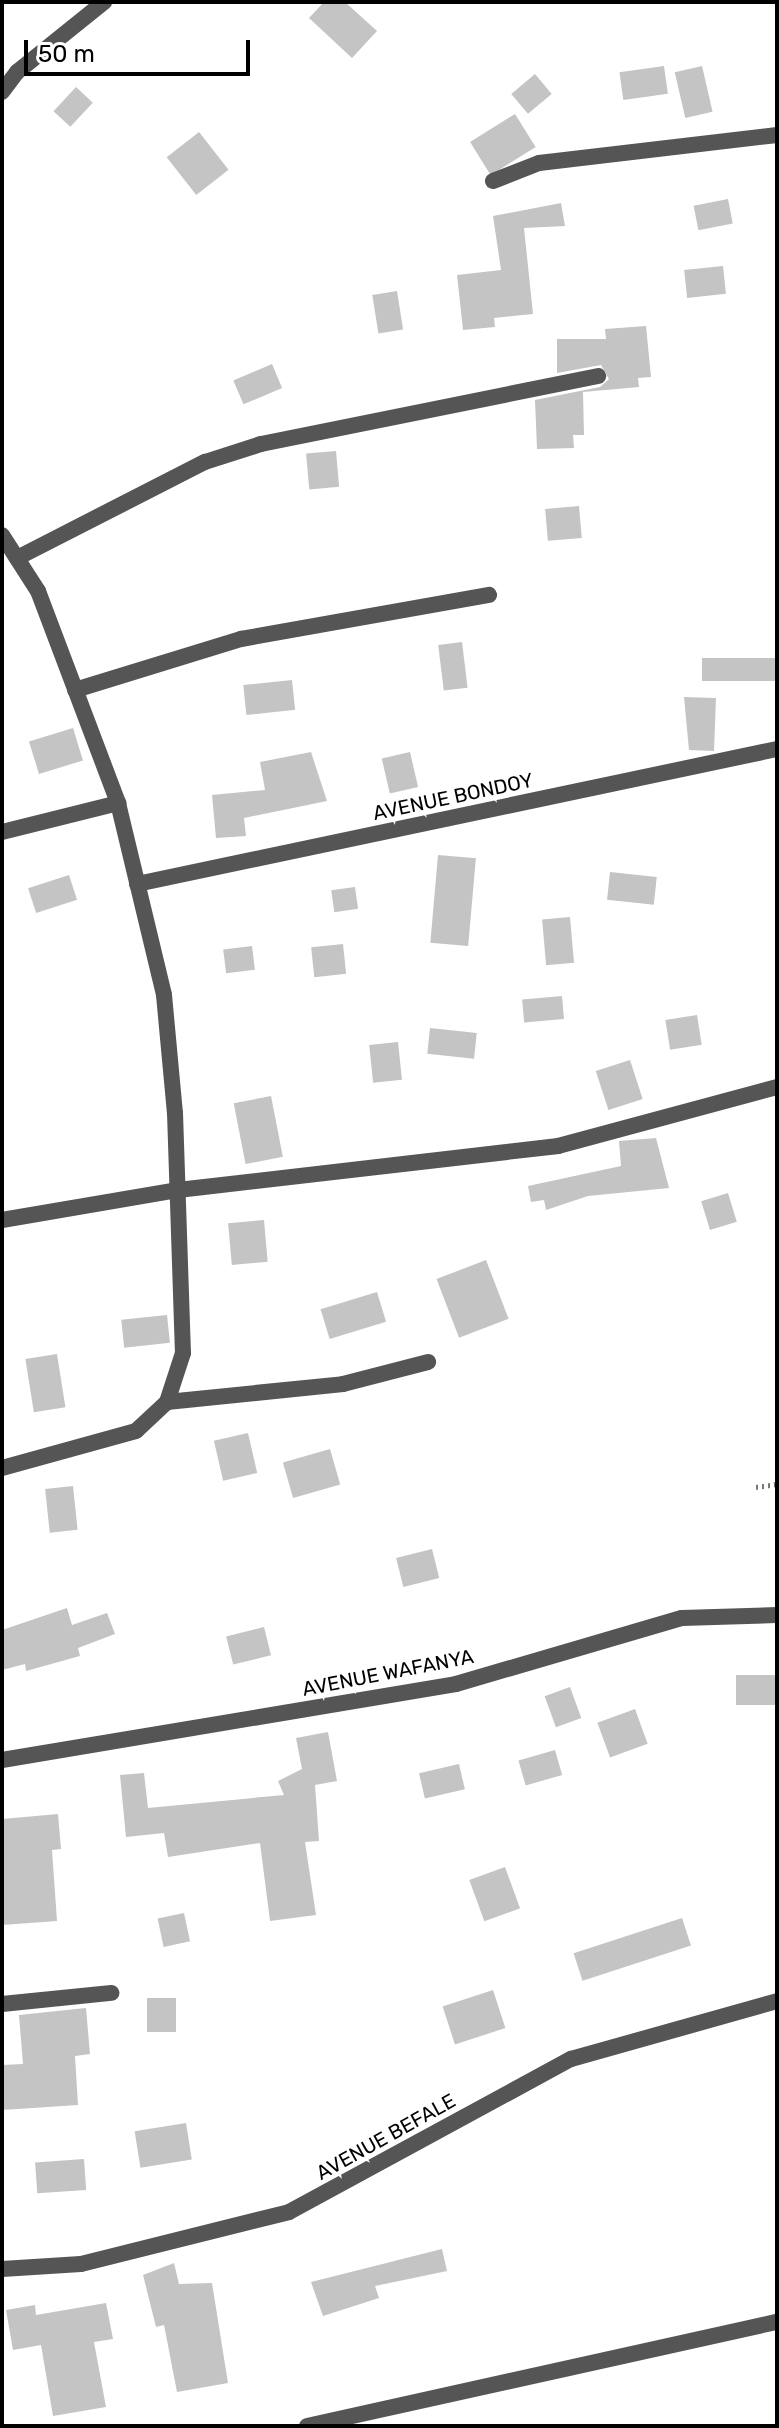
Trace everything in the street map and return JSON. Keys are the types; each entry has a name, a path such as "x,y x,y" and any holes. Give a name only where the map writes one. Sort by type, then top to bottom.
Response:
{"street":[{"path":"2,92 17,72 104,2"},
{"path":"493,181 539,163 777,135"},
{"path":"17,558 205,462 261,444 598,376"},
{"path":"2,535 38,591 118,803 164,995 178,1190 183,1353 167,1402 136,1431 2,1468"},
{"path":"75,690 241,639 489,595"},
{"name":"AVENUE BONDOY","path":"137,884 777,749"},
{"path":"2,832 118,803"},
{"path":"2,1220 178,1190 558,1146 777,1087"},
{"path":"167,1402 343,1384 428,1362"},
{"name":"AVENUE WAFANYA","path":"2,1760 456,1684 682,1618 777,1615"},
{"path":"2,2004 111,1993"},
{"name":"AVENUE BEFALE","path":"2,2269 81,2264 289,2212 571,2059 777,2001"},
{"path":"307,2426 777,2322"}],"path":[{"path":"756,1487 777,1484"}],"building":[{"path":"324,2 345,2 377,31 352,58 309,18"},
{"path":"664,66 668,94 623,100 619,72"},
{"path":"702,66 713,112 685,118 675,72"},
{"path":"535,74 552,94 528,114 511,94"},
{"path":"76,87 93,103 70,127 53,111"},
{"path":"515,114 536,147 491,175 470,142"},
{"path":"199,132 229,170 196,195 167,157"},
{"path":"728,199 733,224 698,230 694,206"},
{"path":"561,203 565,226 524,228 533,314 494,318 495,327 463,330 457,275 501,270 493,216"},
{"path":"723,266 726,294 687,298 684,270"},
{"path":"397,291 403,330 378,333 372,295"},
{"path":"646,326 651,377 638,378 639,387 583,392 584,435 573,435 574,448 537,449 535,400 600,387 609,379 601,365 557,373 557,339 606,339 605,329"},
{"path":"272,364 282,388 243,404 233,380"},
{"path":"336,451 339,487 309,489 306,454"},
{"path":"579,506 582,538 548,541 545,509"},
{"path":"462,642 468,688 444,691 438,645"},
{"path":"702,658 777,658 777,681 702,681"},
{"path":"292,680 295,710 246,715 243,685"},
{"path":"684,697 716,698 714,751 689,750"},
{"path":"73,728 83,761 39,774 29,741"},
{"path":"311,752 327,801 244,818 246,836 216,838 212,795 265,790 260,762"},
{"path":"410,752 418,787 390,794 382,759"},
{"path":"438,855 476,858 468,946 430,943"},
{"path":"610,872 657,877 654,905 607,900"},
{"path":"69,875 77,900 36,913 28,888"},
{"path":"355,887 358,909 334,912 331,890"},
{"path":"570,917 574,963 546,965 542,919"},
{"path":"343,944 346,974 314,977 311,947"},
{"path":"252,946 255,970 226,973 223,950"},
{"path":"562,996 564,1019 524,1022 522,999"},
{"path":"697,1015 702,1045 670,1050 665,1020"},
{"path":"430,1028 477,1033 474,1059 427,1054"},
{"path":"398,1042 402,1080 373,1083 369,1045"},
{"path":"630,1060 643,1099 608,1110 596,1071"},
{"path":"271,1096 283,1157 246,1164 234,1103"},
{"path":"656,1138 669,1188 588,1196 546,1210 544,1200 531,1202 528,1186 621,1166 619,1141"},
{"path":"728,1193 737,1222 710,1230 701,1201"},
{"path":"264,1220 268,1262 232,1265 228,1223"},
{"path":"486,1260 509,1319 459,1338 437,1279"},
{"path":"377,1292 386,1322 330,1339 321,1309"},
{"path":"167,1315 170,1343 124,1348 121,1320"},
{"path":"57,1354 65,1407 34,1412 25,1359"},
{"path":"248,1433 257,1473 223,1481 214,1441"},
{"path":"330,1449 340,1485 293,1498 283,1463"},
{"path":"73,1486 78,1530 50,1533 45,1489"},
{"path":"432,1549 439,1578 403,1587 396,1558"},
{"path":"67,1608 72,1625 107,1613 115,1634 78,1648 80,1656 26,1671 25,1664 2,1670 2,1630"},
{"path":"264,1627 271,1655 233,1665 226,1636"},
{"path":"736,1675 777,1675 777,1705 736,1705"},
{"path":"570,1687 581,1718 556,1727 545,1696"},
{"path":"635,1709 648,1744 610,1757 597,1723"},
{"path":"328,1732 337,1781 315,1785 319,1841 305,1842 316,1915 270,1921 260,1843 168,1857 164,1833 126,1837 120,1775 144,1773 148,1808 284,1795 278,1781 302,1769 296,1738"},
{"path":"555,1750 562,1775 526,1785 518,1760"},
{"path":"459,1764 465,1789 425,1799 419,1773"},
{"path":"58,1814 61,1849 52,1850 57,1921 2,1925 2,1819"},
{"path":"505,1867 520,1908 484,1921 469,1880"},
{"path":"184,1913 190,1941 164,1947 158,1919"},
{"path":"682,1918 691,1946 583,1981 574,1953"},
{"path":"493,1990 505,2028 455,2044 443,2006"},
{"path":"147,1998 176,1998 176,2032 147,2032"},
{"path":"86,2008 90,2054 75,2056 78,2105 2,2110 2,2065 23,2064 19,2015"},
{"path":"186,2123 192,2160 140,2168 135,2131"},
{"path":"84,2159 86,2190 37,2193 35,2162"},
{"path":"442,2249 447,2271 375,2286 379,2298 323,2316 311,2282"},
{"path":"174,2263 179,2284 212,2283 228,2383 177,2392 164,2325 156,2327 143,2275"},
{"path":"106,2303 113,2339 94,2342 106,2407 53,2416 41,2345 13,2350 6,2310 35,2305 36,2315"}]}
